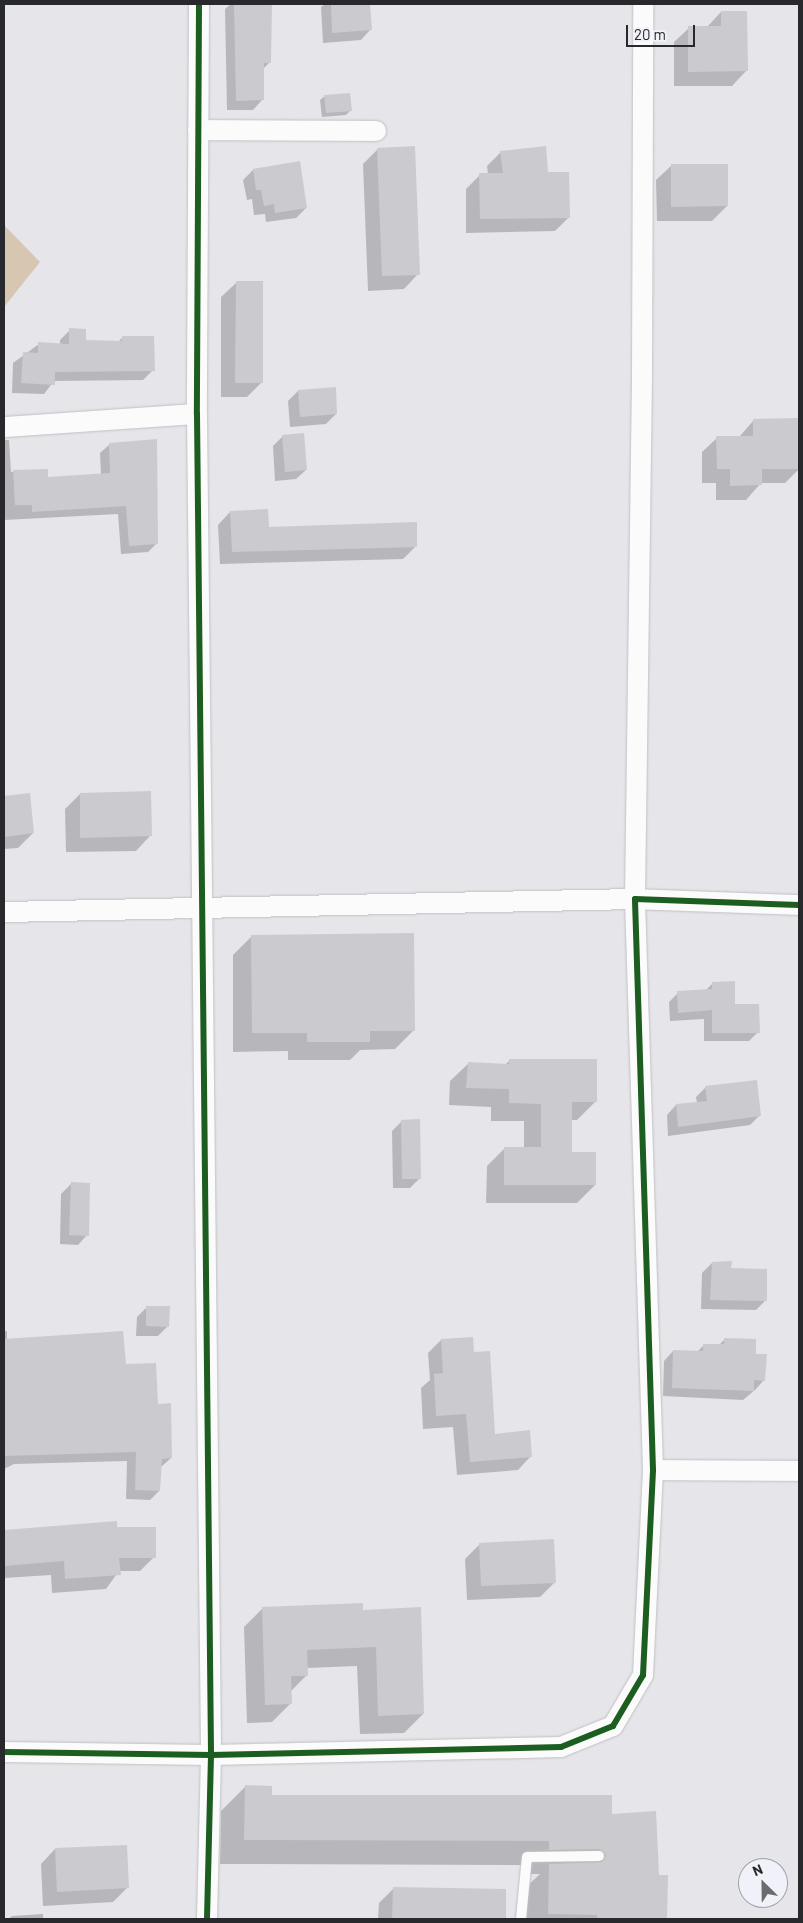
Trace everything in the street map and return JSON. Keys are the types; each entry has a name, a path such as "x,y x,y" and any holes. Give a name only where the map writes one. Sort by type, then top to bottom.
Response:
{"street":[{"path":"199,4 197,414 211,1755 207,1919"},
{"path":"4,1752 211,1755 561,1748 613,1726 643,1675 653,1470 635,899 642,378 643,4"},
{"path":"198,130 376,131"},
{"path":"4,427 197,414"},
{"path":"4,912 635,899 799,905"},
{"path":"653,1470 799,1471"}],"lane":[{"path":"521,1919 527,1857 599,1856"}],"shaded area":[{"path":"4,225 40,262 4,307"}],"building":[{"path":"234,4 272,4 271,63 264,63 264,100 236,101"},
{"path":"331,4 370,4 372,30 332,33"},
{"path":"721,11 747,11 748,71 688,72 688,26 721,26"},
{"path":"350,93 352,111 326,113 324,95"},
{"path":"415,146 420,275 382,276 377,148"},
{"path":"546,146 548,172 569,172 570,218 480,219 479,173 503,173 500,151"},
{"path":"300,161 307,208 275,213 274,204 264,206 261,190 256,190 253,169"},
{"path":"671,164 728,164 728,206 671,207"},
{"path":"236,281 263,281 263,383 235,383"},
{"path":"69,328 86,329 86,340 122,341 122,336 154,336 155,371 55,372 55,385 21,383 23,352 38,353 38,342 69,344"},
{"path":"336,387 337,414 300,417 298,390"},
{"path":"799,418 799,469 762,469 762,485 730,486 730,469 717,469 716,436 753,436 753,419"},
{"path":"304,433 307,470 285,472 282,435"},
{"path":"157,439 158,544 129,546 126,506 32,512 32,505 15,505 13,470 48,469 48,477 110,473 109,443"},
{"path":"268,509 269,527 417,522 417,547 232,552 230,511"},
{"path":"151,791 152,836 80,838 80,793"},
{"path":"30,793 34,833 4,837 4,796"},
{"path":"414,933 415,1031 370,1031 370,1042 307,1042 307,1033 252,1033 251,935"},
{"path":"735,981 735,1004 759,1004 760,1033 712,1033 712,1010 678,1013 677,991 712,989 712,982"},
{"path":"509,1059 597,1059 597,1102 572,1102 572,1152 596,1152 596,1185 504,1185 504,1147 541,1147 541,1104 509,1103 509,1089 466,1088 468,1062 509,1064"},
{"path":"757,1080 761,1116 678,1127 676,1104 707,1101 705,1086"},
{"path":"420,1119 421,1179 402,1179 401,1120"},
{"path":"71,1182 90,1183 89,1236 69,1235"},
{"path":"732,1261 731,1268 767,1269 767,1301 710,1300 712,1262"},
{"path":"146,1306 170,1306 169,1327 146,1326"},
{"path":"123,1331 126,1364 156,1363 158,1404 171,1403 172,1458 162,1459 160,1491 135,1490 136,1452 4,1456 4,1339"},
{"path":"473,1337 474,1352 490,1351 495,1434 530,1430 532,1457 470,1462 466,1414 436,1416 434,1374 443,1373 441,1339"},
{"path":"724,1338 756,1339 756,1354 767,1354 765,1381 754,1380 754,1391 672,1388 673,1350 703,1351 703,1344 724,1344"},
{"path":"117,1521 117,1527 156,1527 156,1558 119,1558 121,1575 65,1579 64,1561 4,1566 4,1530"},
{"path":"554,1539 556,1583 481,1586 479,1543"},
{"path":"363,1603 363,1610 421,1607 424,1714 378,1716 376,1647 307,1650 308,1676 291,1676 292,1704 265,1705 262,1607"},
{"path":"245,1785 272,1786 272,1795 612,1795 612,1814 656,1811 659,1875 668,1875 667,1919 597,1919 597,1915 548,1914 549,1864 602,1862 606,1855 599,1849 549,1850 549,1841 244,1840"},
{"path":"127,1845 129,1888 57,1892 55,1848"},
{"path":"393,1887 506,1889 506,1919 392,1919"}],"cycle path":[{"path":"199,4 197,414 211,1755 207,1919"},
{"path":"4,1752 211,1755 561,1747 613,1726 643,1675 653,1470 635,899 799,905"}]}
